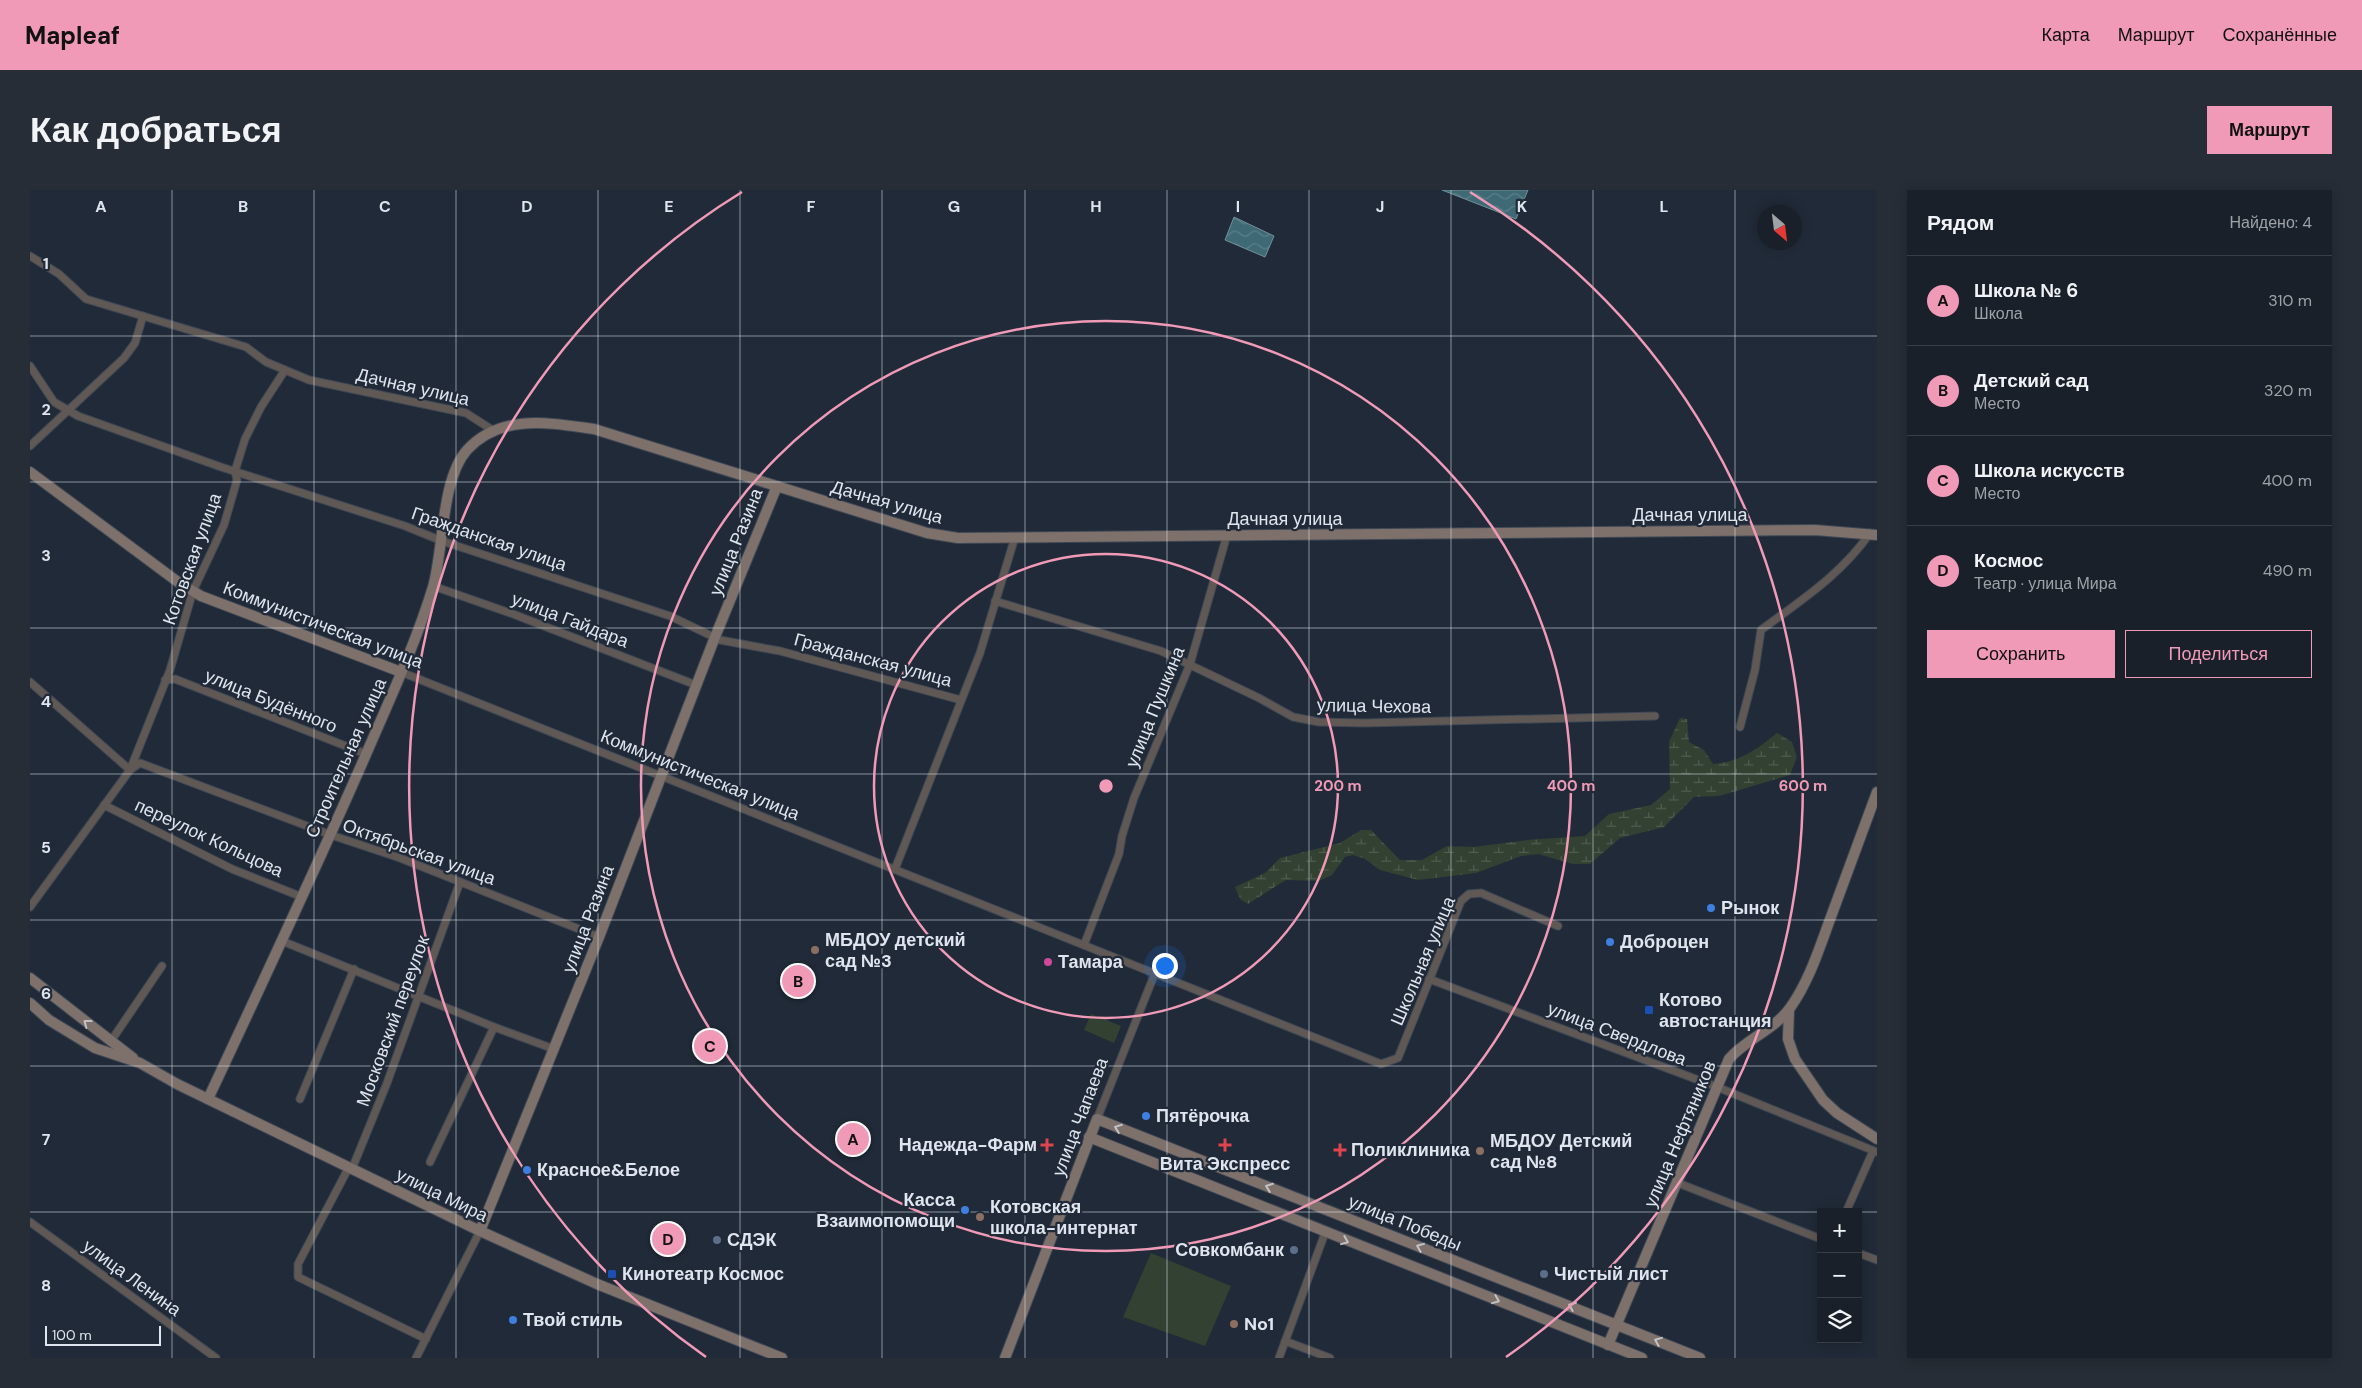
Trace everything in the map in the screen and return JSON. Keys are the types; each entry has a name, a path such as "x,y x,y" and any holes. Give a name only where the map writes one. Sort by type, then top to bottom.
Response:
{"street":[{"name":"Дачная улица","path":"30,256 59,274 86,299 246,347 266,362 309,380 466,413 494,432 516,424 540,422 594,429 927,533 958,538 1815,530 1874,534"},
{"path":"30,446 68,410 86,396 124,358 135,344 142,316"},
{"name":"Гражданская улица","path":"30,366 54,402 78,416 235,472 404,526 442,541 670,616 715,637 740,646 780,651 961,700"},
{"name":"Котовская улица","path":"130,770 170,670 193,591 224,525 236,480 235,472 246,439 261,407 285,370"},
{"name":"Строительная улица","path":"208,1099 331,835 401,672 433,586 451,478 466,451 478,440 494,432"},
{"name":"Коммунистическая улица","path":"30,472 193,591 401,672 660,778 895,869 1381,1064"},
{"name":"улица Разина","path":"416,1358 480,1231 599,938 696,685 777,486"},
{"path":"1740,727 1754,670 1761,630 1840,570 1874,534"},
{"name":"улица Пушкина","path":"1084,945 1119,854 1122,836 1134,798 1190,664 1227,535"},
{"path":"895,869 980,653 1015,537"},
{"name":"улица Гайдара","path":"433,586 513,614 696,685"},
{"name":"улица Чехова","path":"996,601 1161,651 1259,698 1293,717 1319,722 1364,723 1655,716"},
{"name":"улица Будённого","path":"165,680 174,679 366,754"},
{"path":"30,682 130,770 30,907"},
{"name":"Октябрьская улица","path":"130,770 140,763 331,835 400,858 599,938"},
{"name":"улица Нефтяников","path":"1608,1344 1678,1183 1729,1059 1740,1046 1768,1029 1789,1010 1801,991 1815,961 1877,792"},
{"name":"переулок Кольцова","path":"104,805 232,869 302,897"},
{"name":"Московский переулок","path":"426,1339 298,1277 298,1264 351,1168 387,1083 460,882"},
{"name":"Школьная улица","path":"1381,1064 1398,1058 1461,901 1469,894 1481,893 1558,926"},
{"path":"282,941 494,1027 554,1049"},
{"path":"111,1041 162,966"},
{"path":"300,1099 354,969"},
{"name":"улица Чапаева","path":"1005,1358 1155,973"},
{"path":"30,978 140,1063"},
{"name":"улица Свердлова","path":"1429,979 1716,1087 1875,1152"},
{"name":"улица Мира","path":"30,1003 49,1020 95,1048 140,1063 208,1099 480,1231 597,1284 782,1358"},
{"path":"1789,1010 1788,1039 1795,1059 1823,1100 1837,1114 1877,1139"},
{"path":"430,1162 494,1027"},
{"name":"улица Победы","path":"1097,1119 1700,1358"},
{"path":"1090,1137 1642,1358"},
{"path":"1848,1208 1875,1152"},
{"path":"1678,1183 1817,1237"},
{"name":"улица Ленина","path":"30,1222 216,1358"},
{"path":"1279,1358 1325,1232"},
{"path":"1862,1254 1877,1260"},
{"path":"1285,1341 1330,1358"}],"green space":[{"path":"1680,718 1687,719 1689,742 1704,750 1713,764 1740,758 1777,733 1792,742 1797,757 1790,775 1719,796 1694,797 1664,827 1620,838 1590,864 1573,864 1538,854 1521,856 1476,873 1418,880 1380,870 1365,859 1353,855 1345,857 1332,875 1319,881 1286,880 1248,904 1240,899 1235,887 1265,873 1280,858 1340,843 1361,830 1371,830 1400,860 1422,860 1447,846 1473,847 1527,840 1585,836 1609,814 1651,805 1670,789 1669,742"},
{"path":"1091,1014 1121,1026 1114,1043 1084,1030"},
{"path":"1151,1253 1231,1286 1205,1346 1123,1317"}],"water":[{"path":"1442,190 1528,190 1516,219"},
{"path":"1234,217 1274,236 1265,257 1225,240"}],"place":[{"name":"Рынок","path":"1711,908"},
{"name":"Доброцен","path":"1610,942"},
{"name":"МБДОУ детский сад №3","path":"815,950"},
{"name":"Тамара","path":"1048,962"},
{"name":"Детский сад","path":"798,981"},
{"name":"Котово автостанция","path":"1649,1010"},
{"name":"Школа искусств","path":"710,1046"},
{"name":"Пятёрочка","path":"1146,1116"},
{"name":"Школа № 6","path":"853,1139"},
{"name":"Надежда-Фарм","path":"1047,1145"},
{"name":"Вита Экспресс","path":"1225,1145"},
{"name":"Поликлиника","path":"1340,1150"},
{"name":"МБДОУ Детский сад №8","path":"1480,1151"},
{"name":"Красное&Белое","path":"527,1170"},
{"name":"Касса Взаимопомощи","path":"965,1210"},
{"name":"Котовская школа-интернат","path":"980,1217"},
{"name":"Космос","path":"668,1239"},
{"name":"СДЭК","path":"717,1240"},
{"name":"Совкомбанк","path":"1294,1250"},
{"name":"Кинотеатр Космос","path":"612,1274"},
{"name":"Чистый лист","path":"1544,1274"},
{"name":"Твой стиль","path":"513,1320"},
{"name":"No1","path":"1234,1324"}]}
